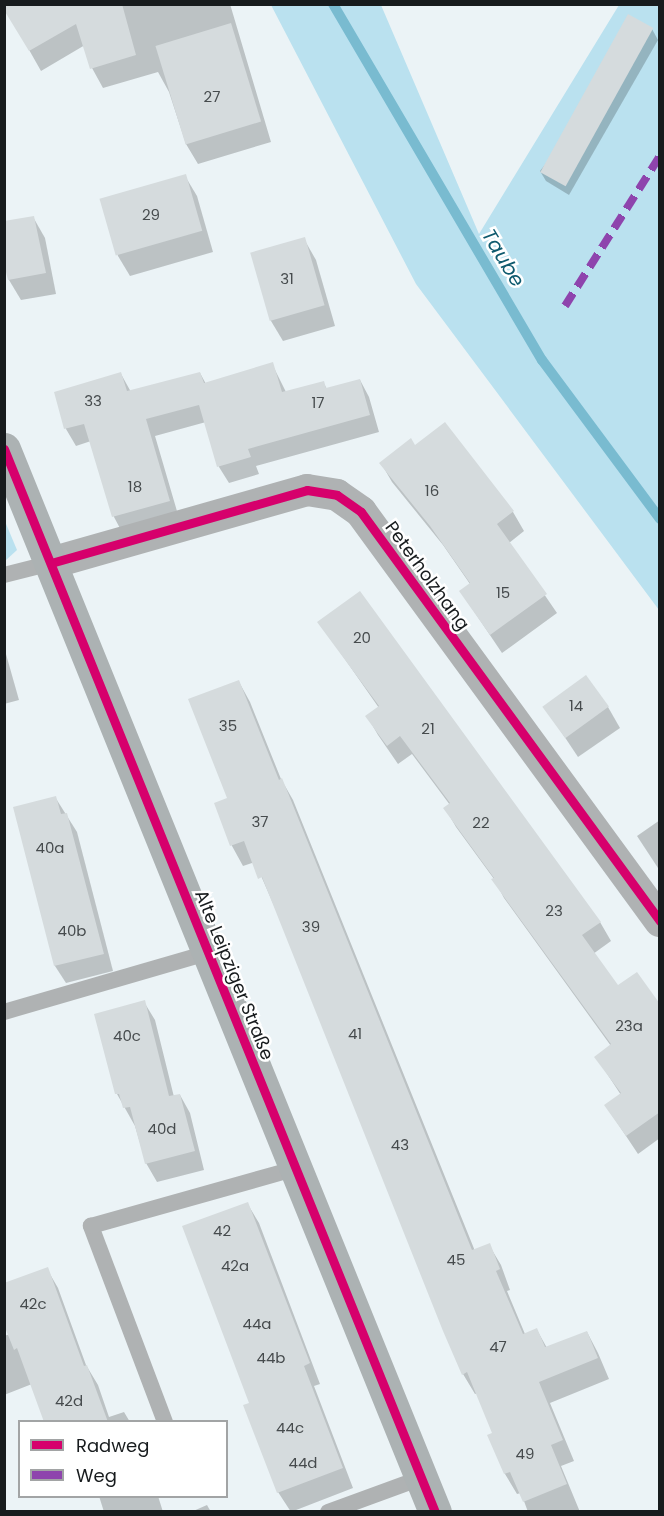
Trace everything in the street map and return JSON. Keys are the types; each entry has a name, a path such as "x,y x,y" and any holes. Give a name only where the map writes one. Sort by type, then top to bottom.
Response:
{"street":[{"name":"Alte Leipziger Straße","path":"4,449 435,1512"},
{"name":"Peterholzhang","path":"51,563 307,490 337,495 361,513 660,921"}],"lane":[{"path":"4,575 51,563"},
{"path":"4,1012 207,953"},
{"path":"164,1420 91,1226 294,1169"},
{"path":"328,1512 421,1478"}],"shaded area":[{"path":"271,5 381,5 479,234 619,5 659,5 659,610 416,284"},
{"path":"4,519 17,550 5,561 4,561"}],"building":[{"path":"4,4 122,4 136,55 90,69 76,24 29,51 4,10"},
{"path":"628,14 653,28 566,186 540,172"},
{"path":"231,23 261,121 186,145 155,46"},
{"path":"186,174 202,231 116,256 99,199"},
{"path":"34,216 46,273 8,280 4,264 4,221"},
{"path":"305,237 325,305 270,321 250,253"},
{"path":"273,362 282,392 324,381 326,388 360,379 370,415 248,449 251,457 217,467 199,405 146,419 170,501 112,517 84,424 64,429 54,392 121,372 127,391 200,372 204,383"},
{"path":"445,422 514,511 497,524 547,594 490,635 459,591 470,583 430,526 379,463 411,438 415,445"},
{"path":"360,591 601,922 582,935 618,985 637,972 660,1004 660,1112 626,1136 604,1105 621,1093 594,1057 611,1044 491,879 494,878 443,808 450,803 400,736 387,746 365,716 379,706 317,622"},
{"path":"586,675 609,707 565,738 542,707"},
{"path":"239,680 279,780 282,778 472,1250 490,1243 500,1269 496,1271 523,1334 537,1328 545,1347 587,1331 598,1358 539,1382 563,1440 551,1445 567,1484 523,1502 510,1472 504,1474 487,1435 492,1433 467,1372 462,1375 443,1331 262,877 258,879 244,841 230,846 214,803 227,798 188,699"},
{"path":"56,796 61,814 67,813 104,954 54,966 13,807"},
{"path":"145,1000 169,1096 180,1094 195,1151 145,1164 130,1107 123,1108 119,1094 115,1094 94,1014"},
{"path":"248,1202 310,1363 304,1366 343,1468 277,1493 243,1405 249,1403 182,1226"},
{"path":"48,1267 84,1366 87,1365 107,1420 43,1420 17,1348 14,1350 4,1325 4,1283"}],"waterway":[{"name":"Taube","path":"333,4 542,360 660,519"}],"marked path":[{"path":"565,306 660,156"}],"cycle path":[{"path":"4,449 435,1512"},
{"path":"51,563 307,490 337,495 361,512 660,921"}]}
